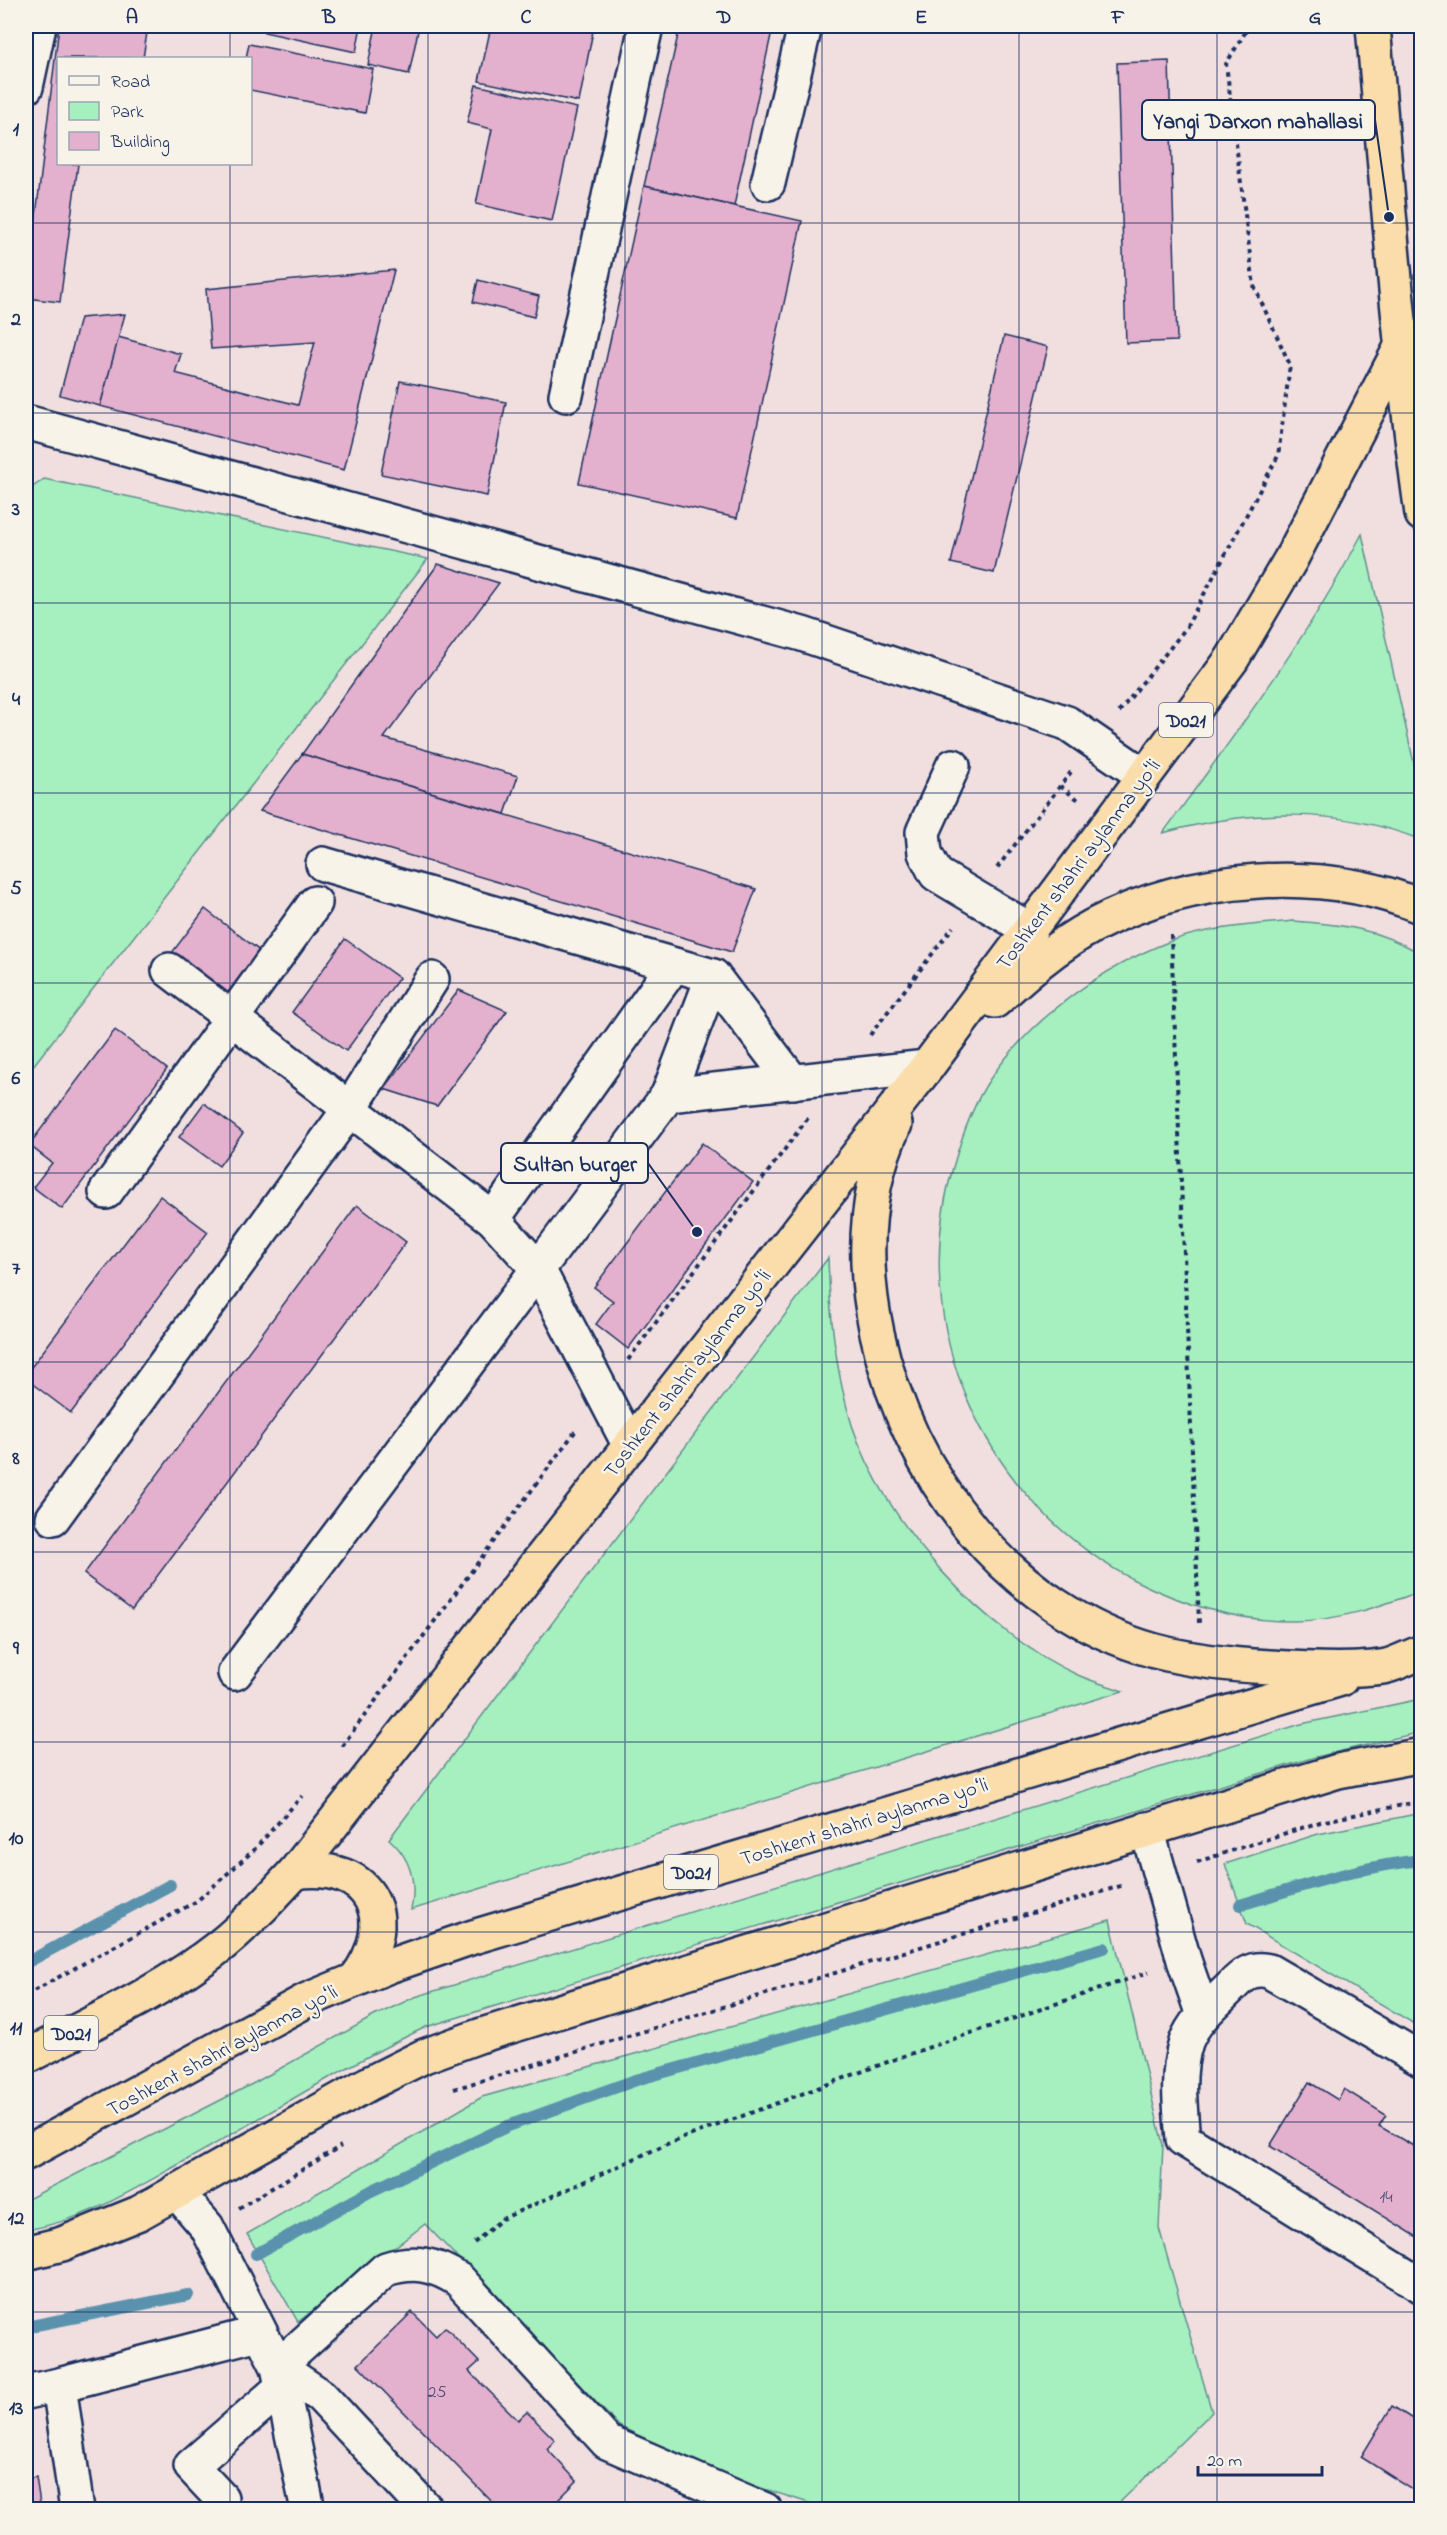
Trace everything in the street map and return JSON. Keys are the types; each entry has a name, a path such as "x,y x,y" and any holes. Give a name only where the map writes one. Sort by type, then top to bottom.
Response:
{"highway":[{"path":"1373,26 1402,345 1422,514"},
{"name":"Toshkent shahri aylanma yoʻli","path":"26,2057 168,1982 219,1947 259,1911 294,1872 927,1067 1143,775 1232,659 1291,559 1402,345"},
{"name":"Toshkent shahri aylanma yoʻli","path":"1422,907 1377,892 1332,884 1239,883 1169,896 1110,918 1055,950 986,1009 927,1067 907,1098 882,1159 869,1215 867,1243 867,1271 881,1351 888,1379 908,1431 935,1481 969,1527 1029,1584 1075,1616 1110,1633 1154,1650 1200,1660 1296,1668 1387,1666 1422,1652"},
{"name":"Toshkent shahri aylanma yoʻli","path":"26,2153 307,2000 389,1966 473,1937 1387,1666 1422,1659"},
{"path":"26,2253 62,2244 139,2213 368,2084 424,2056 479,2036 1338,1771 1422,1755"},
{"path":"294,1872 315,1870 337,1873 357,1884 372,1900 378,1920 376,1940 368,1961 355,1980"}],"street":[{"path":"26,87 39,26"},
{"path":"567,395 646,26"},
{"path":"768,183 805,26"},
{"path":"26,422 802,634 1067,723 1143,775"},
{"path":"953,766 923,832 925,854 936,874 1029,930"},
{"path":"323,864 713,976 793,1082"},
{"path":"106,1192 315,903"},
{"path":"493,1219 674,965"},
{"path":"169,970 493,1219 538,1269 630,1446"},
{"path":"235,1672 668,1095 713,976"},
{"path":"53,1518 349,1110 432,979"},
{"path":"668,1095 927,1067"},
{"path":"1147,1829 1184,1960 1203,2015"},
{"path":"1422,2060 1269,1971 1258,1968 1245,1973 1203,2015 1186,2041 1179,2092 1183,2139 1422,2286"},
{"path":"176,2192 207,2227 280,2377 308,2510"},
{"path":"221,2498 191,2466 386,2269 403,2264 423,2265 443,2270 459,2280 607,2442 765,2510"},
{"path":"26,2392 259,2333"},
{"path":"280,2377 321,2396 406,2503"},
{"path":"59,2385 77,2510"}],"path":[{"path":"1060,786 1108,824"},
{"path":"1169,896 1200,1660"},
{"path":"444,2092 1159,1874 1320,1822 1422,1801"},
{"path":"443,2270 502,2219 667,2144 901,2057 1184,1960"},
{"path":"207,2227 329,2155 348,2141"}],"green space":[{"path":"44,479 428,559 26,1075 26,492"},
{"path":"1362,534 1421,794 1421,840 1390,829 1358,822 1293,815 1228,819 1163,833 1293,650"},
{"path":"1294,921 1360,929 1389,938 1422,954 1421,1591 1344,1615 1311,1620 1274,1621 1212,1610 1172,1597 1134,1580 1081,1546 1036,1505 998,1457 969,1404 950,1347 940,1287 941,1225 954,1164 973,1109 990,1079 1007,1057 1048,1015 1094,980 1145,952 1171,941 1231,927"},
{"path":"828,1258 834,1343 841,1384 852,1425 867,1462 888,1500 913,1537 942,1572 974,1604 1009,1633 1044,1657 1080,1676 1123,1691 411,1910 413,1890 410,1871 403,1854 389,1839"},
{"path":"1421,1699 1421,1732 1312,1758 426,2027 334,2075 126,2194 69,2219 26,2230 26,2200 256,2082 374,2016 415,1997 1301,1724"},
{"path":"1422,1813 1421,2028 1247,1924 1225,1864 1318,1834"},
{"path":"1110,1920 1163,2145 1159,2228 1212,2412 1113,2509 818,2509 812,2504 720,2475 619,2426 425,2224 298,2322 247,2234 482,2097"}],"building":[{"path":"59,26 148,26 143,57 57,57 57,165 78,165 60,302 26,298"},
{"path":"265,26 361,26 356,52 264,32"},
{"path":"376,26 419,26 409,74 368,65"},
{"path":"491,26 594,26 579,102 479,81"},
{"path":"680,26 773,26 734,206 644,186"},
{"path":"249,44 373,69 365,113 252,90 252,57 246,57"},
{"path":"1169,61 1177,341 1126,343 1117,63"},
{"path":"476,85 577,108 552,221 476,204 492,129 467,123"},
{"path":"644,186 802,221 737,518 579,483"},
{"path":"394,270 344,470 100,406 118,337 181,354 175,373 298,405 315,342 211,349 206,289"},
{"path":"478,280 539,296 534,317 473,302"},
{"path":"125,314 100,406 60,395 80,318"},
{"path":"1004,336 1048,347 994,573 951,563"},
{"path":"400,381 506,402 487,496 381,474"},
{"path":"438,564 499,583 384,738 518,776 505,814 302,754"},
{"path":"302,754 756,889 732,952 260,811"},
{"path":"205,909 261,952 227,997 171,954"},
{"path":"345,939 399,978 346,1051 292,1012"},
{"path":"459,990 507,1011 437,1106 384,1089"},
{"path":"115,1030 167,1069 62,1209 33,1187 52,1163 29,1145"},
{"path":"204,1103 243,1133 219,1166 179,1137"},
{"path":"702,1143 753,1182 628,1349 596,1324 613,1301 594,1287"},
{"path":"160,1196 208,1232 71,1413 26,1379 26,1374"},
{"path":"357,1205 406,1242 132,1610 84,1574"},
{"path":"1309,2082 1338,2100 1344,2089 1386,2115 1379,2126 1422,2151 1422,2240 1270,2146"},
{"path":"412,2312 436,2336 445,2327 479,2362 469,2371 518,2420 527,2412 555,2440 547,2449 577,2481 548,2510 500,2510 358,2365"},
{"path":"1392,2406 1422,2425 1422,2496 1361,2457"},
{"path":"36,2477 41,2510 26,2510 26,2479"}],"waterway":[{"path":"1240,1905 1353,1872 1422,1860"},
{"path":"26,1963 170,1885"},
{"path":"256,2254 371,2191 508,2126 636,2080 1104,1948"},
{"path":"26,2327 188,2295"}],"place":[{"name":"Yangi Darxon mahallasi","path":"1389,217"},
{"name":"Sultan burger","path":"697,1232"}]}
